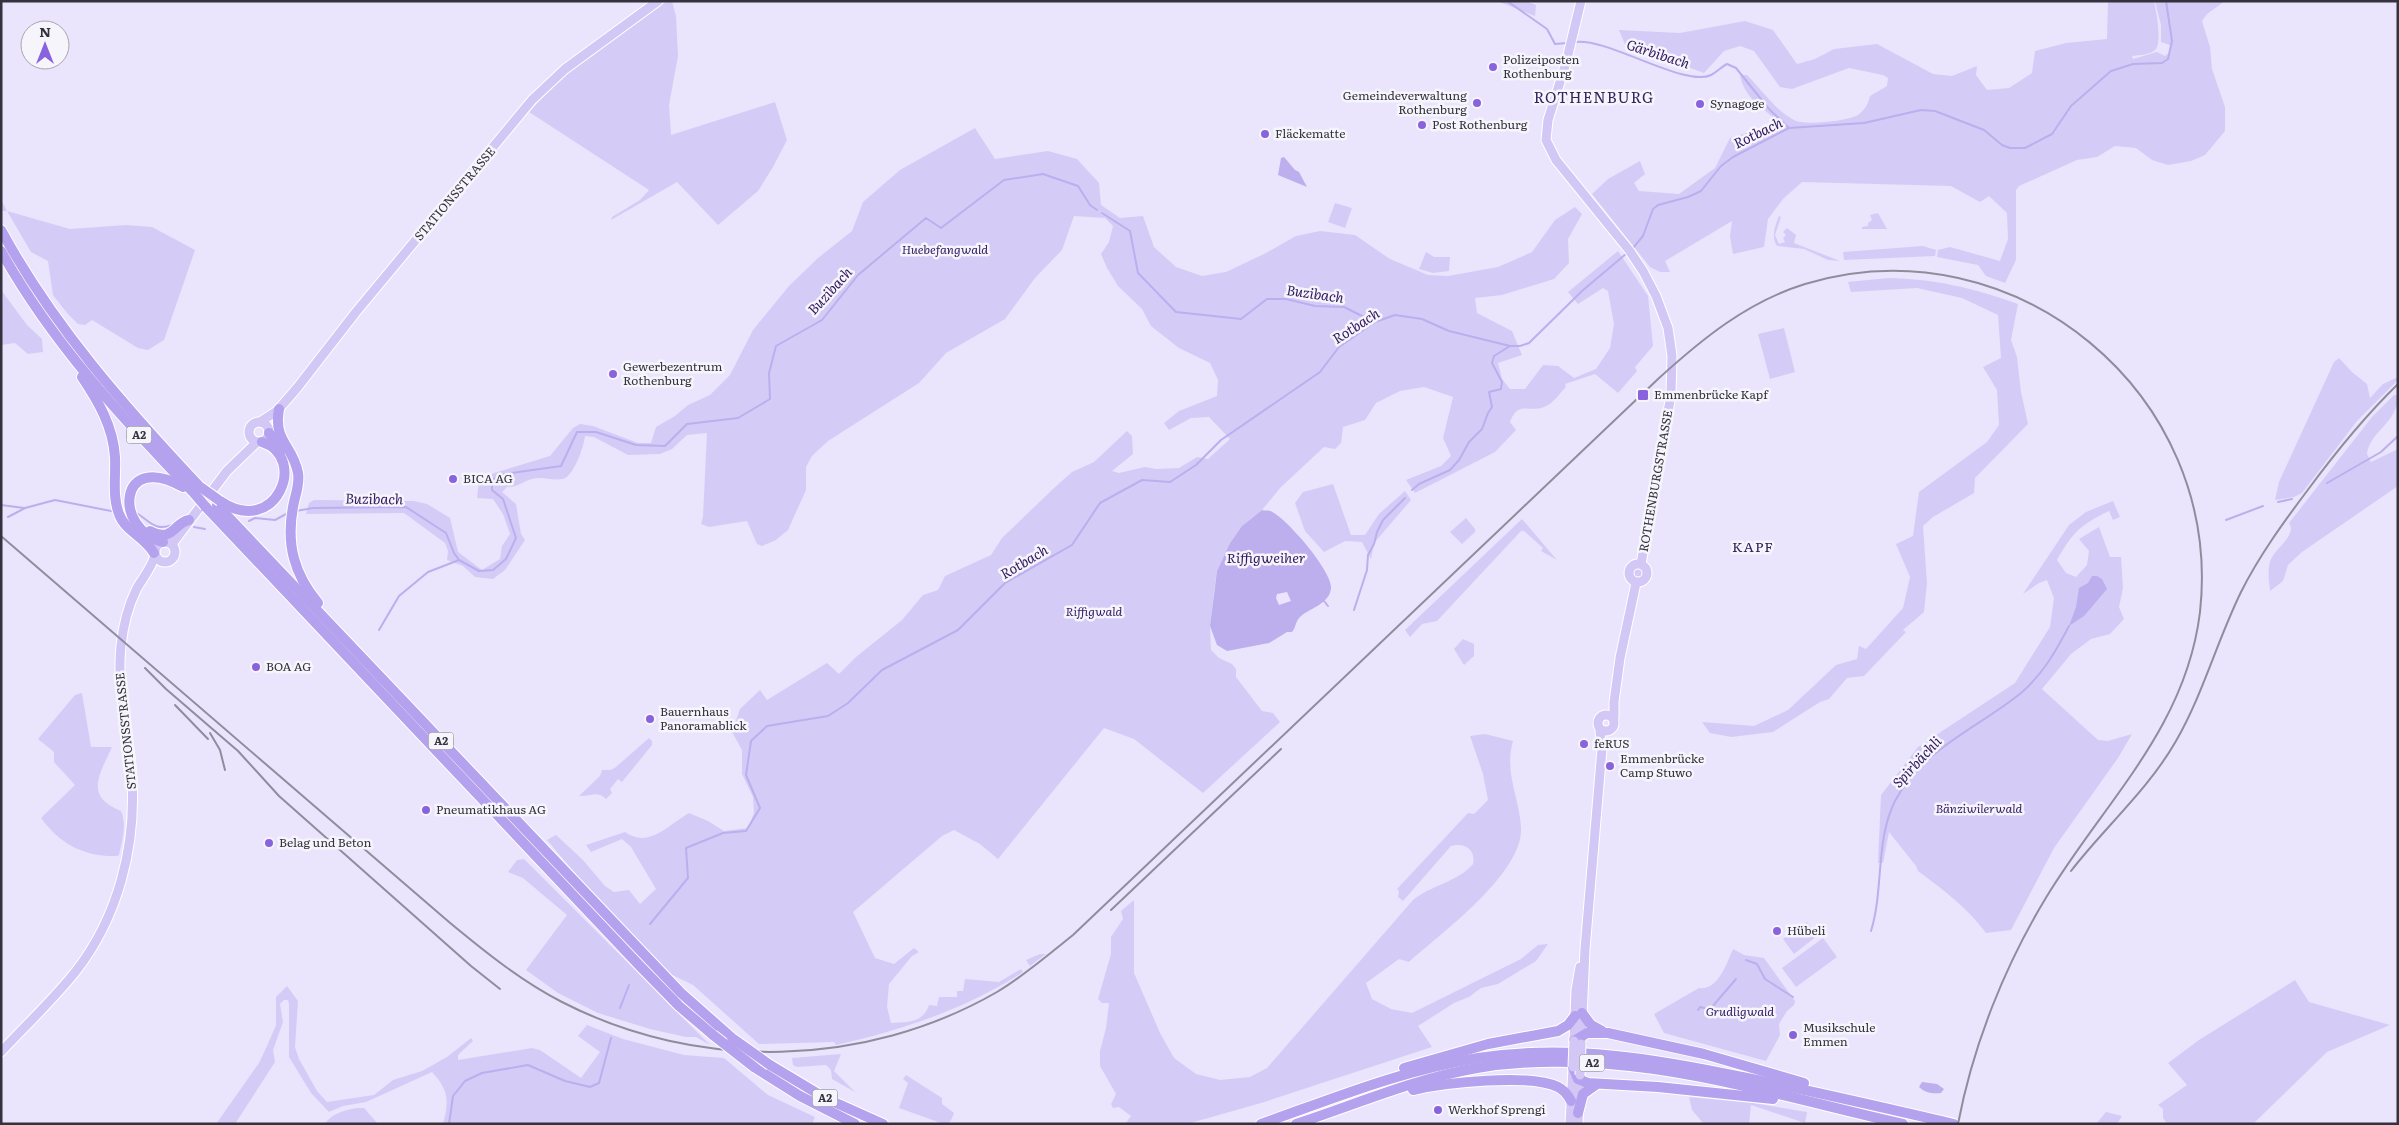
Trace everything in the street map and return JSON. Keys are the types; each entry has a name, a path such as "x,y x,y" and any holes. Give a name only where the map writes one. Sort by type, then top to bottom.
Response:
{"highway":[{"name":"A2","path":"1,230 41,297 80,349 196,489"},
{"name":"A2","path":"1,251 63,346 85,376 196,489 216,506 354,649 602,911 713,1035 754,1067 806,1099 855,1124"},
{"path":"85,376 111,433 115,453 115,497 119,514 126,525 147,543 155,554"},
{"path":"278,410 277,424 279,434 293,460 298,480 291,518 290,546 299,574 314,598 354,649"},
{"path":"269,431 293,460"},
{"path":"216,506 251,512 265,508 279,495 284,481 282,462 274,449 260,442"},
{"path":"167,543 154,539 133,519 129,503 133,488 142,480 160,476 196,489"},
{"name":"A2","path":"216,506 594,919 677,996 770,1065 825,1098 884,1124"},
{"path":"142,528 156,534 166,534 190,520"},
{"path":"1360,1088 1400,1069 1469,1048 1558,1031 1568,1025 1579,1014 1592,1027 1608,1033 1719,1058 1824,1088 1831,1096"},
{"path":"1558,1031 1578,1039 1590,1032 1608,1033"},
{"name":"A2","path":"1261,1124 1403,1074 1459,1061 1517,1053 1551,1052 1580,1052 1659,1060 1954,1124"},
{"name":"A2","path":"1300,1123 1370,1096 1446,1074 1479,1068 1550,1062 1580,1062 1658,1070 1736,1085 1903,1124"},
{"path":"1576,1074 1598,1084 1658,1087 1762,1098 1875,1121 1892,1121"},
{"path":"1300,1123 1322,1118 1399,1093 1446,1084 1490,1081 1542,1082 1560,1088 1571,1101"},
{"path":"1578,1113 1583,1094 1598,1084"}],"main road":[{"name":"STATIONSSTRASSE","path":"269,431 278,410 532,100 565,69 658,1"},
{"name":"ROTHENBURGSTRASSE","path":"1581,1 1571,45 1548,118 1546,136 1554,158 1629,250 1647,277 1668,328 1673,371 1669,409 1641,564"},
{"name":"STATIONSSTRASSE","path":"260,422 278,410"},
{"path":"167,543 175,551 174,557 170,561 163,562 155,554 158,545 167,543 190,520 238,459 250,436 251,426 260,422 269,431 267,439 260,442 238,459"},
{"path":"250,436 260,442"},
{"name":"STATIONSSTRASSE","path":"1,1052 68,981 88,955 106,923 120,885 129,846 133,801 120,648 129,608 155,554"},
{"name":"STATIONSSTRASSE","path":"145,576 163,562"},
{"path":"1641,564 1646,567 1648,576 1642,582 1636,583 1630,578 1629,571 1632,566 1641,564"},
{"path":"1604,731 1614,724 1611,716 1627,620 1636,583"},
{"path":"1578,1124 1576,1074 1579,1014 1577,983 1585,950 1604,731 1598,720 1611,716"},
{"name":"STATIONSSTRASSE","path":"1,1046 15,1035"},
{"path":"1570,1124 1571,1101 1576,1074"}],"green space":[{"path":"667,1 672,1 676,16 678,56 669,105 671,135 775,102 787,140 758,191 718,225 677,182 611,220 612,217 640,200 649,190 529,112 559,80"},
{"path":"1497,1 1526,1 1536,5 1535,16"},
{"path":"2108,1 2154,1 2158,26 2158,45 2154,51 2132,56 2133,59 2157,52 2165,56 2169,53 2170,45 2161,42 2161,25 2155,1 2225,1 2207,14 2202,21 2210,47 2212,69 2225,107 2225,131 2205,155 2191,161 2168,165 2152,160 2136,148 2115,146 2097,157 2077,160 2019,186 2016,190 2016,260 2005,283 1986,276 1978,265 1937,257 1938,250 1950,247 2000,261 2008,239 2007,213 1989,196 1980,202 1951,186 1802,182 1783,199 1768,219 1764,247 1733,254 1730,237 1732,221 1665,261 1670,272 1660,272 1650,267 1592,194 1608,179 1640,161 1645,174 1634,183 1639,191 1679,194 1715,168 1730,138 1777,124 1777,120 1759,106 1749,95 1740,75 1747,75 1787,116 1799,122 1807,123 1836,121 1858,115 1866,107 1870,96 1887,86 1888,78 1883,75 1849,68 1792,89 1780,87 1754,51 1740,46 1724,51 1704,73 1652,54 1628,52 1619,30 1680,33 1745,21 1773,30 1797,64 1815,59 1834,49 1877,44 1933,74 1952,76 1977,66 1976,75 1987,90 2009,88 2032,73 2035,51 2066,43 2107,39"},
{"name":"Riffigwald","path":"975,128 995,159 1048,151 1077,159 1099,183 1101,205 1120,218 1143,216 1154,247 1176,267 1202,276 1226,272 1296,236 1320,231 1355,235 1390,259 1428,275 1448,276 1498,267 1532,252 1555,220 1575,207 1582,214 1568,239 1569,263 1554,279 1502,295 1475,298 1477,313 1512,331 1522,355 1498,363 1502,379 1510,389 1525,389 1543,365 1558,366 1574,378 1596,369 1610,348 1614,324 1608,291 1603,288 1578,304 1568,292 1618,251 1648,296 1653,346 1635,367 1637,371 1618,393 1595,374 1565,384 1566,387 1548,405 1539,408 1524,408 1517,411 1510,422 1516,430 1495,452 1415,493 1406,480 1441,466 1451,456 1443,438 1453,397 1424,387 1400,391 1376,403 1365,420 1343,427 1341,443 1335,449 1324,447 1281,487 1262,510 1242,526 1230,543 1217,571 1210,626 1211,650 1219,658 1232,664 1236,669 1236,677 1262,711 1273,713 1280,722 1203,793 1134,739 1104,728 998,859 980,844 954,830 942,836 853,912 875,958 894,964 914,948 919,952 912,956 889,984 887,1007 891,1023 909,1022 919,1018 929,1005 937,1006 939,997 957,997 957,991 963,991 965,979 999,982 1021,969 1023,972 979,997 933,1017 885,1032 836,1045 834,1042 759,1044 693,985 666,972 604,907 547,840 556,835 582,859 605,886 614,892 629,890 640,904 656,889 631,847 622,839 591,852 586,845 625,832 634,837 650,837 666,829 689,813 708,821 724,831 748,828 754,813 753,797 742,774 742,750 732,732 740,709 760,690 767,700 827,663 839,674 856,657 902,620 923,595 938,590 945,576 991,555 1002,538 1053,489 1072,472 1094,462 1127,431 1132,436 1133,454 1112,471 1119,473 1145,467 1156,469 1179,468 1197,457 1208,459 1230,439 1209,417 1191,418 1169,430 1164,423 1179,411 1217,396 1218,380 1210,363 1179,348 1151,326 1142,309 1118,286 1101,254 1109,242 1113,226 1105,218 1074,216 1062,250 1035,278 1005,319 946,353 919,383 828,441 812,456 806,467 806,490 788,530 776,540 762,546 757,544 747,521 709,527 701,524 703,517 707,433 687,435 672,449 660,454 628,455 594,437 585,436 575,467 567,477 563,479 536,478 507,487 502,492 516,504 521,534 525,540 505,570 493,579 475,577 463,566 447,560 448,551 445,543 404,513 306,514 309,503 314,500 414,501 427,504 450,518 458,552 482,570 500,559 502,546 510,534 503,514 493,499 477,498 479,483 494,473 550,456 573,428 580,424 593,426 638,443 651,443 656,427 675,416 688,405 710,395 730,375 753,330 789,286 818,258 852,231 863,202 900,170"},
{"path":"1,200 7,211 1,211"},
{"path":"1335,203 1352,208 1345,228 1328,222"},
{"path":"7,211 70,229 126,225 152,227 195,250 164,340 148,350 138,348 92,320 85,325 78,324 53,295 48,261 31,252"},
{"path":"1878,213 1887,229 1862,229 1862,227 1868,226 1868,223 1872,220 1870,215"},
{"path":"1779,216 1781,217 1775,235 1779,244 1785,242 1783,238 1786,235 1783,232 1787,228 1796,235 1794,243 1840,261 1828,260 1804,249 1777,246 1774,235"},
{"path":"1923,246 1936,250 1935,256 1844,260 1843,252"},
{"path":"1426,252 1434,257 1450,257 1449,271 1433,273 1419,269"},
{"path":"1888,278 1923,280 1954,285 2018,304 2011,340 2017,357 2021,392 2028,424 1975,478 1974,493 1933,517 1923,526 1927,583 1924,612 1903,630 1906,632 1864,676 1847,678 1829,699 1820,702 1773,732 1731,737 1710,733 1702,722 1754,726 1788,710 1836,665 1857,659 1859,646 1866,649 1903,608 1910,577 1896,544 1913,536 1919,492 1987,442 1999,425 1997,390 1983,367 2001,358 1998,315 1962,298 1917,288 1851,292 1848,282"},
{"path":"1,290 27,325 42,339 43,352 28,354 15,343 1,345"},
{"path":"1784,328 1795,372 1770,379 1758,334"},
{"path":"2339,358 2367,384 2370,398 2383,384 2398,377 2398,380 2357,421 2302,493 2294,497 2275,500 2279,482 2334,362"},
{"path":"2394,395 2398,395 2394,413 2373,439 2367,454 2371,462 2398,449 2398,486 2302,552 2288,565 2283,581 2270,591 2269,567 2271,559 2288,537 2291,528 2289,523 2372,417"},
{"path":"1333,484 1351,535 1365,535 1379,514 1405,491 1411,500 1374,543 1371,559 1362,542 1345,541 1324,552 1305,531 1295,503 1303,492"},
{"name":"Bänziwilerwald","path":"2113,501 2120,517 2113,520 2109,511 2084,525 2068,542 2057,560 2066,573 2076,577 2087,565 2089,551 2079,539 2099,527 2110,557 2121,557 2123,588 2119,607 2124,619 2110,634 2091,639 2071,654 2042,689 2098,740 2108,741 2132,734 2118,758 2054,848 2011,930 1986,933 1963,907 1918,871 1889,832 1883,863 1878,863 1881,795 1918,747 2015,683 2050,627 2054,598 2047,580 2023,594 2069,525 2086,512"},
{"path":"1466,518 1475,529 1475,532 1462,544 1450,532"},
{"path":"1522,519 1557,560 1541,551 1543,548 1524,531 1521,531 1437,621 1422,624 1410,637 1405,630"},
{"path":"1636,568 1640,568 1643,573 1642,577 1636,578 1633,575 1633,571"},
{"path":"1463,639 1474,644 1474,656 1464,665 1454,649"},
{"path":"82,693 91,747 112,747 99,776 98,792 102,799 121,811 123,816 123,833 119,855 117,856 94,854 74,847 56,835 41,818 75,785 54,762 54,752 38,739 75,695"},
{"path":"1485,734 1513,741 1510,764 1520,816 1521,827 1518,845 1509,863 1495,882 1459,919 1409,962 1399,959 1366,983 1372,999 1391,1009 1412,1013 1521,959 1538,945 1548,944 1536,961 1498,984 1481,988 1469,997 1454,1003 1418,1026 1432,1047 1261,1103 1187,1124 1125,1124 1131,1116 1119,1107 1113,1108 1111,1104 1116,1094 1100,1066 1100,1051 1106,1028 1109,1003 1102,1003 1098,999 1111,954 1111,937 1123,919 1121,911 1134,900 1134,973 1160,1033 1174,1058 1196,1074 1220,1080 1250,1077 1267,1068 1413,900 1460,875 1473,864 1473,855 1468,848 1461,845 1451,846 1403,901 1398,897 1399,891 1397,889 1468,813 1474,814 1488,800 1483,774 1470,736"},
{"path":"649,738 652,741 652,745 622,782 618,779 610,789 612,793 606,799 596,794 579,796 600,776 602,770 611,770 616,767"},
{"path":"524,859 710,1045 696,1037 686,1037 650,1029 598,1013 558,993 526,970 567,915 523,878 508,872 517,860"},
{"path":"1807,922 1817,936 1794,954 1783,939"},
{"path":"1823,938 1837,957 1796,987 1782,968"},
{"name":"Grudligwald","path":"1733,949 1744,955 1764,958 1795,1001 1779,1024 1780,1035 1766,1061 1664,1033 1654,1014 1699,988 1706,988 1717,981"},
{"path":"1040,954 1046,954 1030,966 1026,960"},
{"path":"2295,980 2309,1002 2390,1025 2327,1052 2253,1124 2167,1124 2163,1118 2163,1109 2158,1105 2187,1085 2168,1063 2199,1040"},
{"path":"287,986 298,1001 295,1047 299,1059 317,1091 327,1102 374,1095 393,1080 422,1071 447,1057 471,1038 473,1041 458,1055 458,1060 532,1048 540,1050 581,1078 600,1052 578,1036 587,1025 623,1039 684,1055 724,1058 768,1095 815,1117 812,1124 443,1124 447,1103 445,1091 438,1078 432,1072 366,1102 343,1106 329,1112 311,1093 289,1057 289,1004 288,1000 284,1000 280,1004 283,1022 273,1050 275,1062 235,1124 216,1124 259,1063 276,1025 276,997"},
{"path":"841,1054 834,1071 855,1092 832,1079 831,1070 826,1065 797,1067 793,1065 792,1058"},
{"path":"906,1075 942,1098 942,1104 954,1113 950,1122 941,1123 899,1108 908,1083 903,1079"},
{"path":"1689,1097 1753,1103 1807,1112 1805,1123 1751,1105 1749,1124 1704,1124 1692,1110"},
{"path":"357,1108 364,1108 378,1124 325,1124 335,1115"},
{"path":"2106,1112 2122,1116 2117,1124 2096,1124"}],"water":[{"path":"1284,157 1299,172 1307,187 1278,175 1281,158"},
{"name":"Riffigweiher","path":"1262,510 1277,515 1296,533 1317,558 1330,580 1331,588 1324,601 1299,618 1292,632 1287,632 1269,643 1227,651 1217,645 1210,626 1217,571 1230,543 1242,526","holes":["1287,592 1291,601 1279,605 1276,598 1277,594"]},
{"path":"2092,576 2102,579 2107,589 2084,616 2069,626 2076,607 2079,588 2088,583"},
{"path":"1922,1082 1937,1084 1944,1089 1941,1093 1926,1092 1919,1087"}],"waterway":[{"name":"Gärbibach","path":"1507,1 1547,29 1555,44 1567,43"},
{"name":"Rotbach","path":"1633,248 1643,236 1653,209 1658,205 1688,197 1701,191 1721,166 1733,157 1789,128 1864,123 1921,110 1935,111 1984,130 2002,145 2010,148 2025,148 2052,134 2071,106 2111,71 2133,64 2162,63 2168,59 2172,41 2166,1"},
{"name":"Gärbibach","path":"1575,42 1606,47 1683,75 1699,77 1711,75 1727,64 1736,68 1769,109 1789,128"},
{"name":"Buzibach","path":"296,511 313,508 406,507 446,533 459,560 479,571 493,570 506,559 516,538 503,499 492,490 492,480 505,474 561,466 577,432 596,432 636,445 665,446 687,424 738,418 770,399 769,373 776,346 822,320 858,275 926,218 941,228 1004,180 1043,174 1078,186 1090,205 1097,210"},
{"name":"Buzibach","path":"1102,213 1130,231 1138,273 1176,312 1241,319 1267,299 1286,299 1315,306 1344,307 1374,322"},
{"name":"Rotbach","path":"650,924 688,878 686,848 723,833 746,831 760,808 746,775 751,741 767,726 828,716 848,703 882,670 958,630 1005,583 1072,545 1100,503 1142,480 1170,482 1196,465 1221,440 1320,372 1339,347 1375,322 1395,315 1422,319 1449,331 1510,346 1520,346 1529,343 1582,291 1627,253"},
{"path":"1412,490 1419,484 1450,470 1459,460 1469,442 1482,429 1492,407 1489,392 1501,389 1502,382 1492,363 1494,356 1510,346"},
{"name":"Spirbächli","path":"2327,483 2381,452 2398,436"},
{"path":"1354,610 1367,570 1368,555 1374,544 1377,532 1383,520 1405,498"},
{"name":"Spirbächli","path":"2278,502 2292,499"},
{"name":"Buzibach","path":"8,517 25,508 55,500 111,511"},
{"path":"1,505 24,508"},
{"name":"Spirbächli","path":"2226,520 2263,506"},
{"name":"Buzibach","path":"135,512 156,526 166,527 172,525"},
{"name":"Buzibach","path":"249,521 255,518 275,520 288,513"},
{"name":"Buzibach","path":"194,527 205,529"},
{"path":"379,630 399,596 428,572 459,560"},
{"path":"1324,601 1328,606"},
{"name":"Spirbächli","path":"1871,931 1875,915 1885,832 1895,801 1906,783 1935,753 2004,706 2029,686 2048,662 2069,626"},
{"name":"Spirbächli","path":"1746,960 1757,964 1765,979 1793,997"},
{"name":"Spirbächli","path":"1698,1010 1700,1007 1708,1009 1712,1007 1736,979"},
{"name":"Rotbach","path":"620,1008 629,985"},
{"name":"Rotbach","path":"449,1124 453,1096 465,1081 482,1073 528,1065 565,1081 590,1087 599,1083 611,1038"}],"railway":[{"path":"1,536 449,922 489,955 532,985 562,1002 614,1025 669,1041 725,1050 781,1052 837,1047 892,1035 946,1017 1007,986 1073,935 1658,379 1726,323 1764,301 1805,284 1883,271 1958,278 2028,303 2090,343 2141,396 2178,460 2198,533 2200,612 2192,654 2178,692 2161,728 2140,762 2047,896 2017,950 1992,1006 1982,1035 1964,1094 1958,1124"},
{"path":"2071,871 2153,776 2176,741 2194,705 2241,592 2272,540 2339,449 2373,409 2398,384"},
{"path":"145,668 166,689 238,751 279,796 471,966 500,989"},
{"path":"175,705 208,739"},
{"path":"210,733 220,750 225,770"},
{"path":"1111,910 1281,749"}],"place":[{"name":"Polizeiposten Rothenburg","path":"1493,67"},
{"name":"Gemeindeverwaltung Rothenburg","path":"1477,103"},
{"name":"Synagoge","path":"1700,104"},
{"name":"Post Rothenburg","path":"1422,125"},
{"name":"Fläckematte","path":"1265,134"},
{"name":"Gewerbezentrum Rothenburg","path":"613,374"},
{"name":"Emmenbrücke Kapf","path":"1643,395"},
{"name":"BICA AG","path":"453,479"},
{"name":"BOA AG","path":"256,667"},
{"name":"Bauernhaus Panoramablick","path":"650,719"},
{"name":"feRUS","path":"1584,744"},
{"name":"Emmenbrücke Camp Stuwo","path":"1610,766"},
{"name":"Pneumatikhaus AG","path":"426,810"},
{"name":"Belag und Beton","path":"269,843"},
{"name":"Hübeli","path":"1777,931"},
{"name":"Musikschule Emmen","path":"1793,1035"},
{"name":"Werkhof Sprengi","path":"1438,1110"}],"district":[{"name":"ROTHENBURG","path":"1594,98"},
{"name":"KAPF","path":"1753,547"}],"park label":[{"name":"Huebefangwald","path":"945,250"}]}
